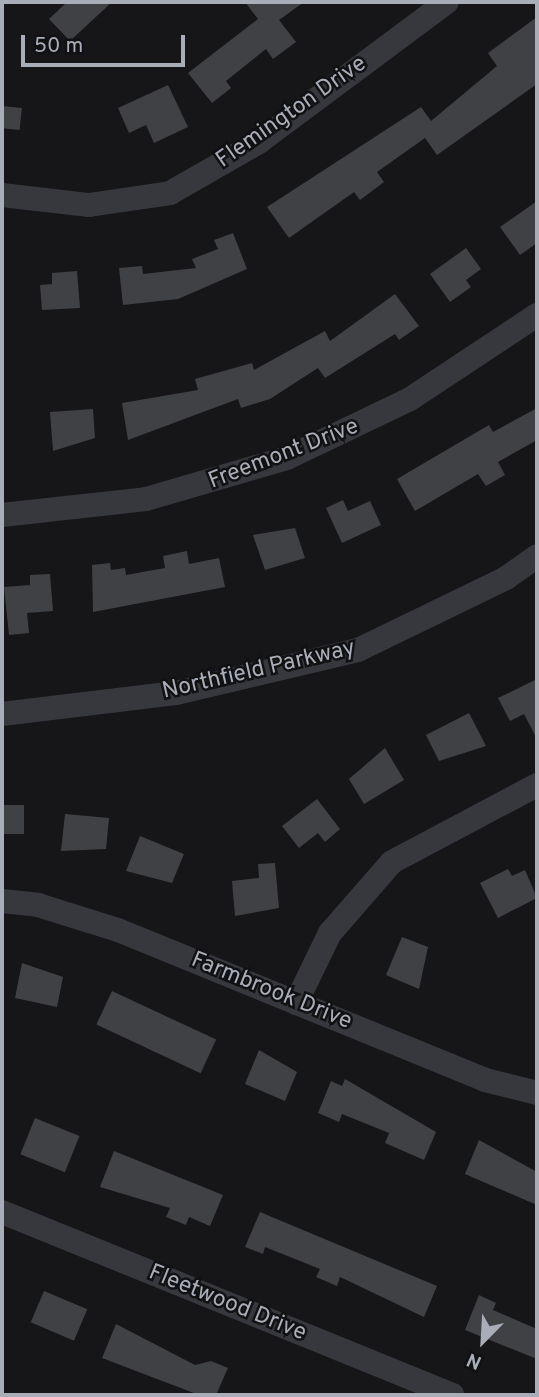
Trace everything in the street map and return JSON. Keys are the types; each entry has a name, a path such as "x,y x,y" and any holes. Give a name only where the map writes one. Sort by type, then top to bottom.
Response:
{"street":[{"name":"Flemington Drive","path":"2,195 89,205 170,193 260,142 447,2"},
{"name":"Freemont Drive","path":"2,515 146,499 287,458 410,399 537,315"},
{"name":"Northfield Parkway","path":"2,714 176,693 358,650 537,556"},
{"path":"296,1003 330,933 374,878 420,843 537,785"},
{"name":"Farmbrook Drive","path":"2,901 74,914 485,1080 537,1093"},
{"name":"Fleetwood Drive","path":"2,1212 452,1395"}],"building":[{"path":"67,2 112,2 70,41 49,19"},
{"path":"245,2 304,2 279,20 296,42 273,59 266,49 226,81 231,88 212,103 188,73 258,19"},
{"path":"537,17 537,84 437,155 425,138 377,172 384,182 360,200 354,192 289,238 267,207 421,107 431,121 497,66 488,53"},
{"path":"168,85 188,127 154,143 146,125 129,133 118,108"},
{"path":"2,106 22,108 20,130 2,128"},
{"path":"537,201 537,243 520,255 500,227"},
{"path":"233,233 247,269 178,299 123,305 119,268 142,266 143,274 196,268 192,259 218,249 214,240"},
{"path":"466,248 481,269 466,280 471,287 450,302 430,274"},
{"path":"77,271 80,308 42,310 40,285 52,284 52,273"},
{"path":"395,294 419,326 399,340 395,334 325,378 318,368 270,399 241,408 238,399 128,440 122,403 198,390 195,379 252,363 254,370 325,331 330,341"},
{"path":"537,408 537,440 498,462 505,475 486,486 478,474 415,511 397,479 489,425 493,432"},
{"path":"93,409 95,438 53,451 50,412"},
{"path":"343,500 348,511 370,501 381,525 342,543 326,508"},
{"path":"295,528 305,558 265,570 253,535"},
{"path":"187,551 189,564 219,558 225,587 93,612 92,565 110,563 111,570 125,568 126,575 165,568 163,556"},
{"path":"50,574 53,611 27,613 29,633 9,635 4,587 30,585 30,575"},
{"path":"537,679 537,739 524,714 510,721 498,698"},
{"path":"469,713 486,746 439,761 426,735"},
{"path":"385,748 404,780 364,804 349,779"},
{"path":"317,799 340,829 325,842 318,833 299,848 282,826"},
{"path":"2,805 24,805 24,834 2,834"},
{"path":"65,814 109,818 106,849 61,851"},
{"path":"140,836 184,854 172,883 126,871"},
{"path":"275,863 279,908 235,916 232,881 259,878 258,864"},
{"path":"508,869 512,876 525,870 537,898 498,918 480,883"},
{"path":"402,937 428,947 419,989 386,975"},
{"path":"22,963 63,977 57,1007 15,998"},
{"path":"112,991 216,1040 201,1073 96,1025"},
{"path":"259,1050 297,1072 285,1101 245,1084"},
{"path":"345,1079 436,1132 424,1160 385,1143 389,1133 342,1114 339,1122 318,1113 331,1081 342,1086"},
{"path":"35,1118 80,1136 65,1172 20,1154"},
{"path":"479,1140 537,1172 537,1205 465,1174"},
{"path":"114,1151 223,1195 210,1226 189,1217 186,1225 166,1217 170,1208 100,1187"},
{"path":"260,1212 437,1286 424,1317 340,1277 337,1286 316,1277 320,1269 265,1247 263,1254 245,1247"},
{"path":"44,1291 87,1309 74,1341 31,1322"},
{"path":"479,1295 496,1303 493,1310 537,1329 537,1359 465,1330"},
{"path":"116,1324 195,1365 211,1361 228,1368 216,1395 199,1395 102,1358"}]}
